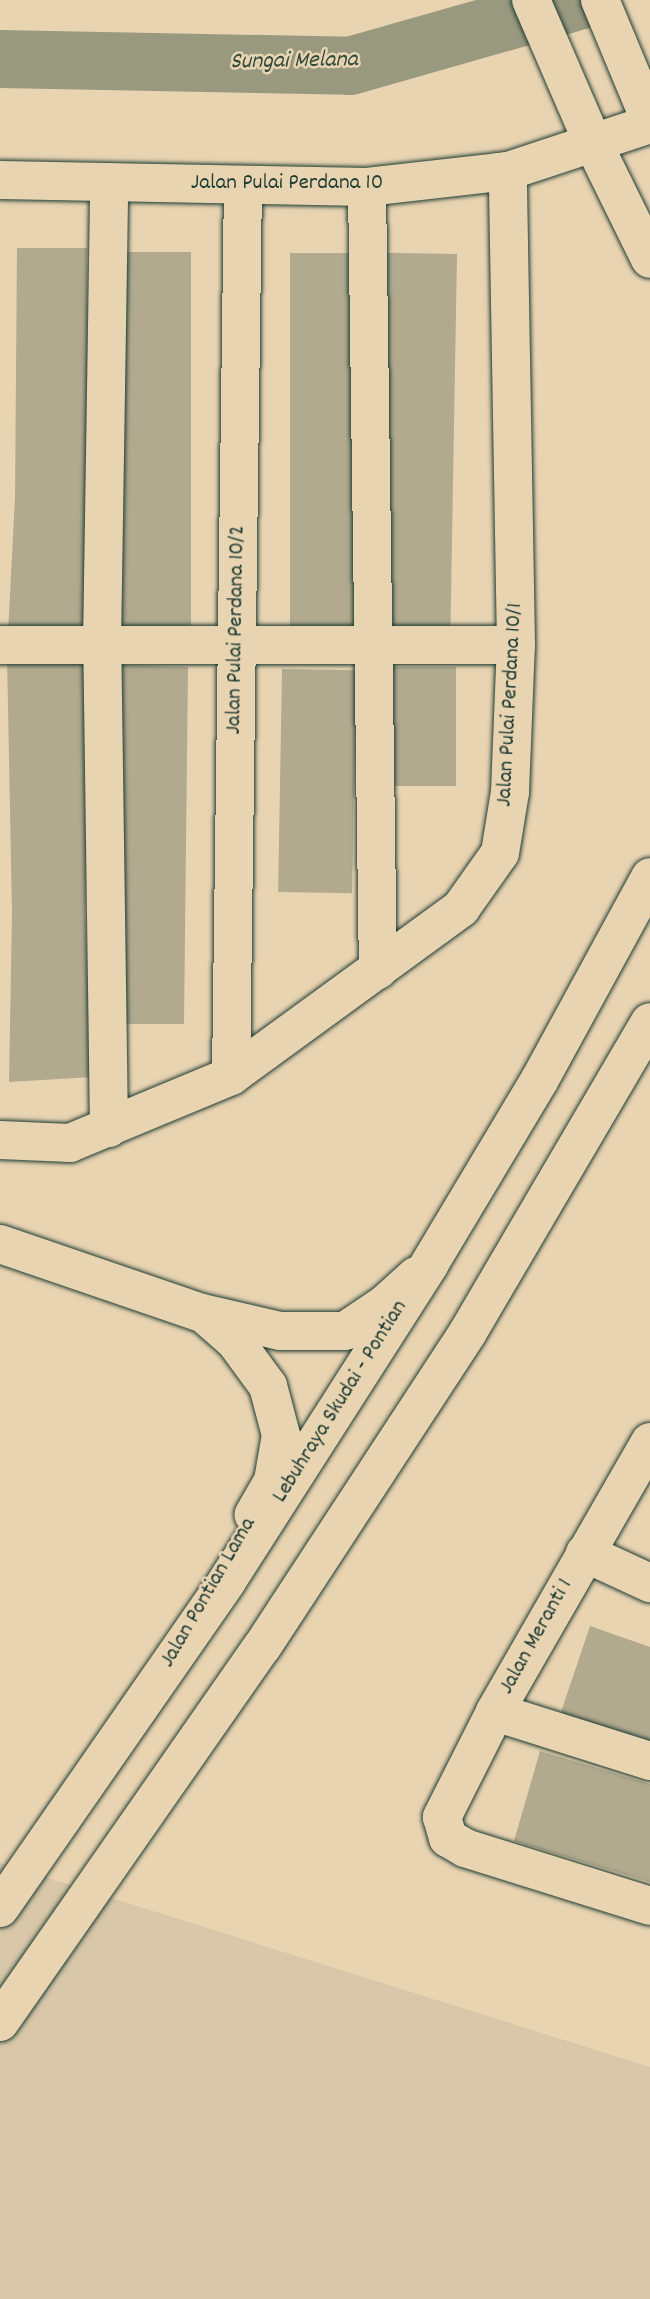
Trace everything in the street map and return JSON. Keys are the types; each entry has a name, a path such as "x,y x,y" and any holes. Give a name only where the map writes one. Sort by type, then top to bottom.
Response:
{"main road":[{"path":"531,0 563,66 593,143 650,259"},
{"path":"608,16 650,122"},
{"name":"Jalan Pulai Perdana 10","path":"0,180 366,187 508,171 650,122"},
{"name":"Jalan Pulai Perdana 10/1","path":"0,1140 70,1143 231,1076 461,908 500,853 510,792 516,645 508,171"},
{"path":"109,182 102,645 109,1128"},
{"name":"Jalan Pulai Perdana 10/2","path":"231,1076 243,185"},
{"path":"366,187 378,970"},
{"path":"0,645 516,645"},
{"name":"Lebuhraya Skudai - Pontian","path":"0,1908 151,1693 430,1263 627,923 650,877"},
{"path":"627,923 650,885"},
{"path":"0,2022 262,1647 460,1343 650,1022"},
{"name":"Jalan Pontian Lama","path":"0,1244 202,1313 279,1331 345,1331 385,1304 430,1263"},
{"name":"Jalan Pontian Lama","path":"151,1693 273,1481 281,1434 268,1386 235,1341 202,1313"},
{"name":"Jalan Meranti 1","path":"650,1442 495,1712 442,1817 449,1838 465,1848 650,1906"},
{"path":"585,1553 650,1583"},
{"path":"495,1712 650,1761"}],"shaded area":[{"path":"0,1863 650,2067 650,2299 0,2299"}],"building":[{"path":"17,248 87,248 90,630 8,633 15,497"},
{"path":"114,252 191,252 191,631 114,631"},
{"path":"290,253 358,253 358,635 290,635"},
{"path":"384,253 457,254 450,635 377,634"},
{"path":"90,655 85,913 92,1077 9,1082 12,913 7,656"},
{"path":"112,665 188,667 184,1024 119,1024"},
{"path":"385,667 456,667 456,786 385,786"},
{"path":"282,669 356,670 352,893 278,892"},
{"path":"590,1626 650,1647 650,1746 560,1715"},
{"path":"540,1751 650,1784 650,1882 514,1841"}],"waterway":[{"name":"Sungai Melana","path":"0,59 350,66 581,0"}]}
